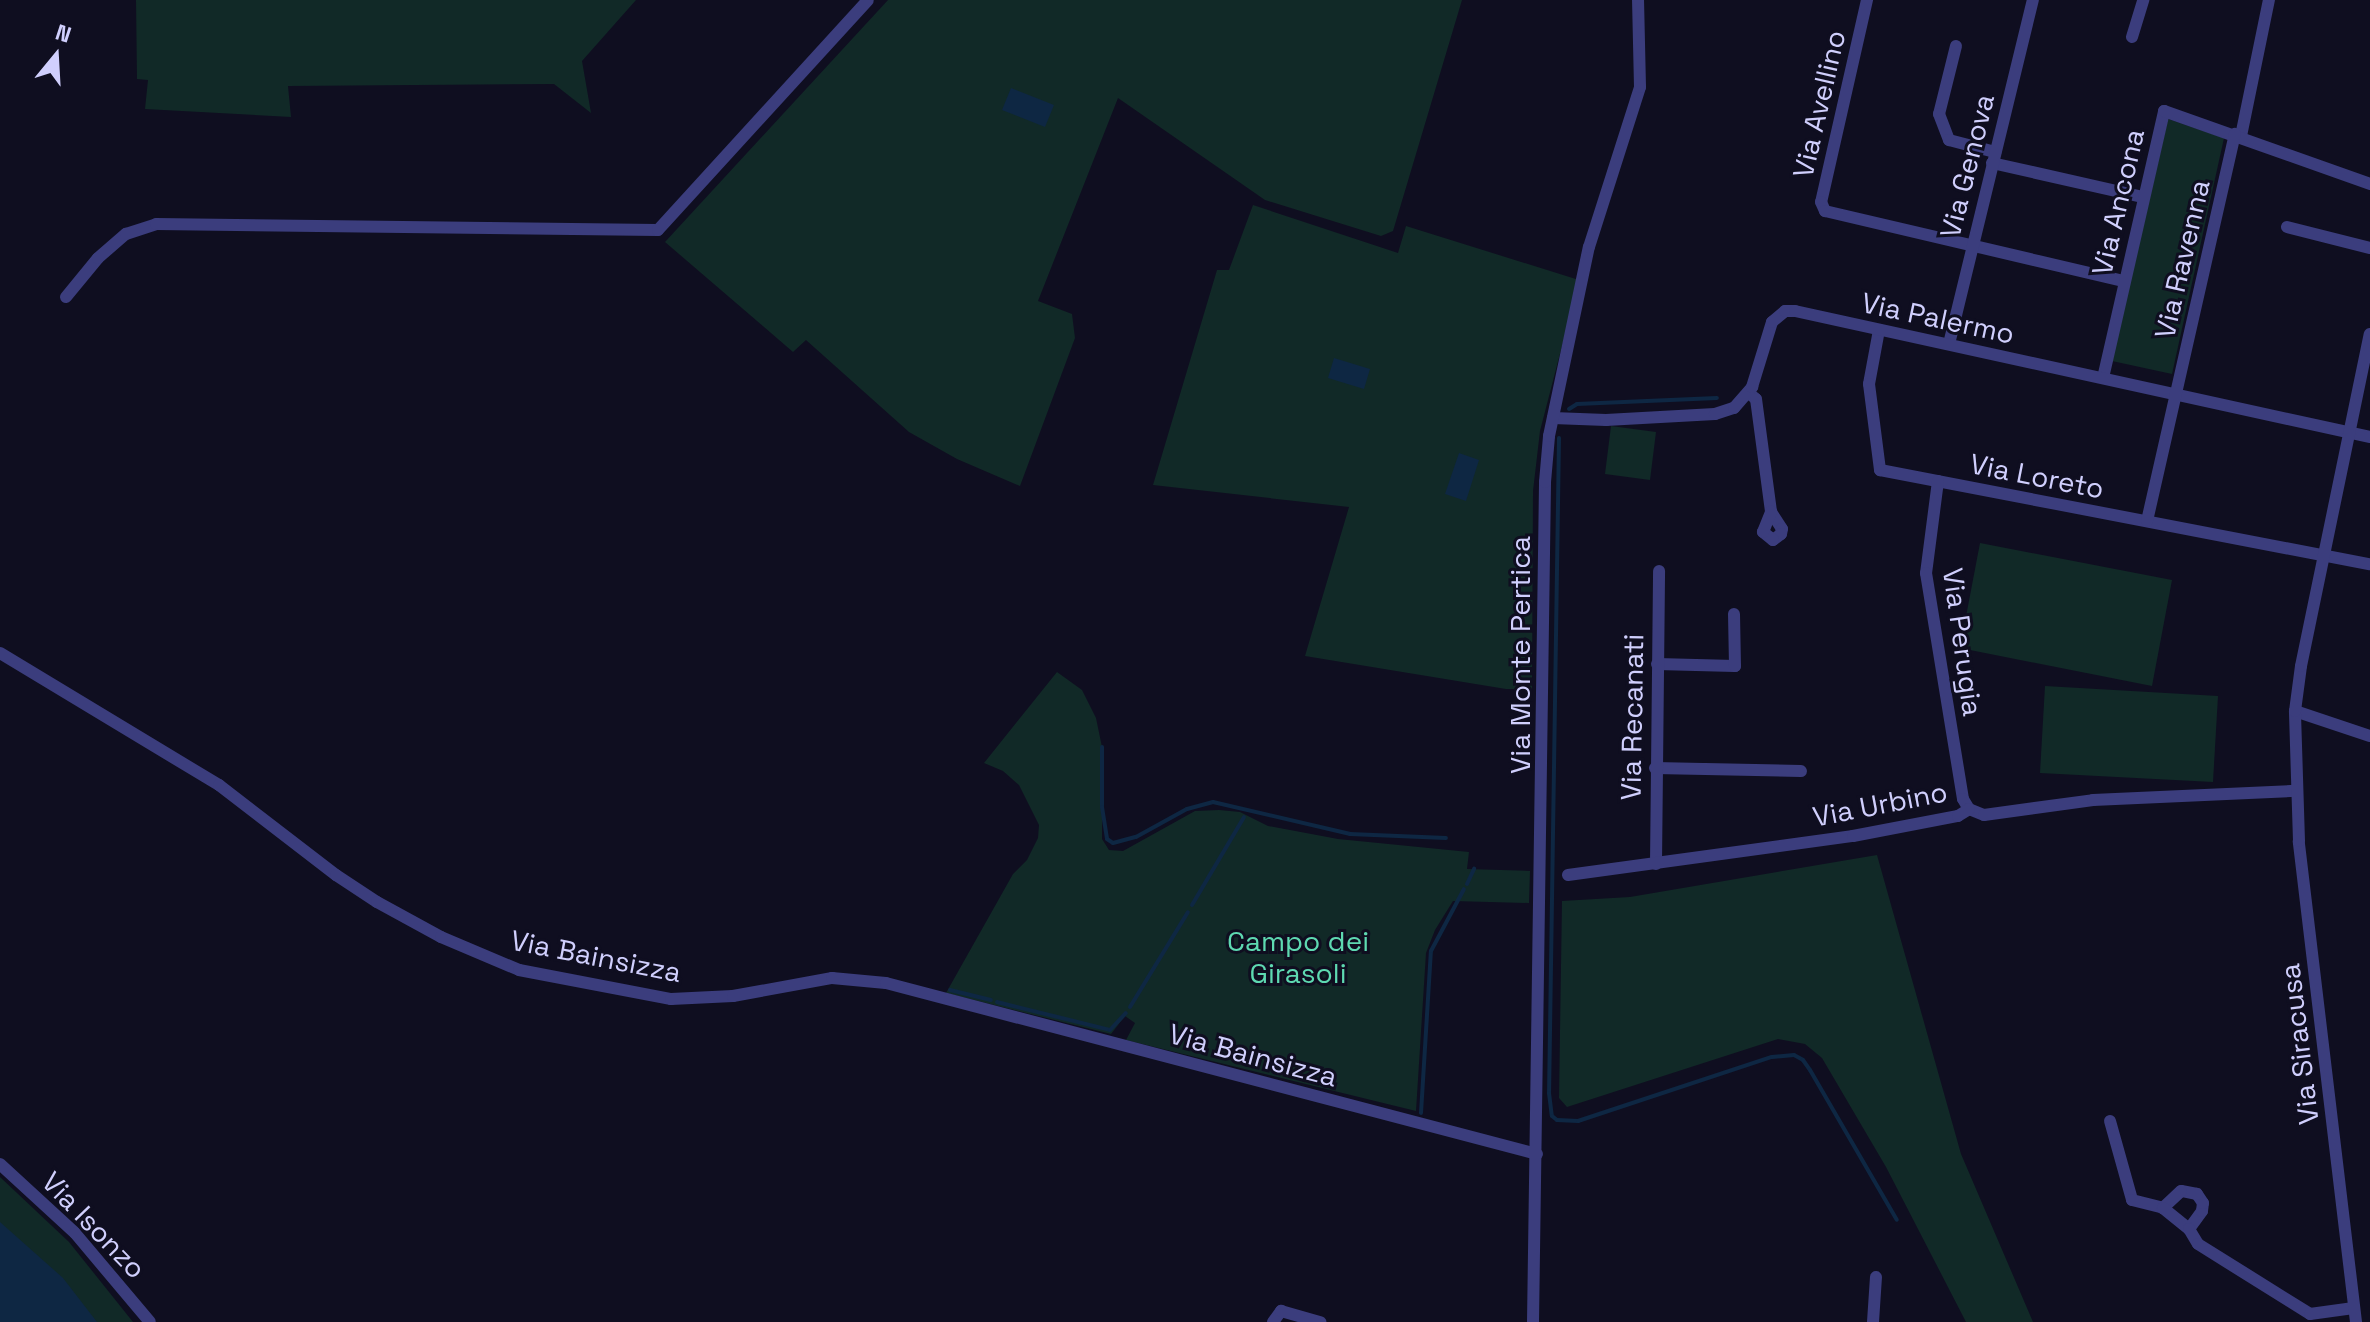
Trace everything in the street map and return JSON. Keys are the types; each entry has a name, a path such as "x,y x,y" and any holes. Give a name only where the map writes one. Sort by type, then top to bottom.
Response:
{"street":[{"path":"66,297 98,258 126,234 156,224 658,230 868,0"},
{"name":"Via Monte Pertica","path":"1533,1322 1545,482 1553,418 1589,247 1640,87 1638,0"},
{"name":"Via Avellino","path":"1867,0 1821,202 1825,211 1972,248"},
{"name":"Via Genova","path":"1949,344 2033,0"},
{"path":"2132,37 2143,0"},
{"name":"Via Ravenna","path":"2147,521 2269,0"},
{"path":"1956,46 1939,114 1949,140 1994,158 2143,197"},
{"name":"Via Ancona","path":"2103,378 2164,111 2370,184"},
{"path":"2287,227 2370,248"},
{"path":"1972,248 2124,281"},
{"name":"Via Palermo","path":"1749,393 1772,322 1785,311 2370,437"},
{"name":"Via Loreto","path":"1879,330 1869,384 1880,470 2370,564"},
{"name":"Via Siracusa","path":"2356,1322 2295,791 2295,711 2370,334"},
{"path":"1553,418 1606,420 1715,414 1734,408 1749,393 1756,399 1771,512"},
{"name":"Via Perugia","path":"1938,481 1926,573 1963,799 1969,809"},
{"name":"Via Recanati","path":"1656,864 1659,571"},
{"path":"1734,614 1735,666"},
{"name":"Via Bainsizza","path":"0,653 219,785 377,902 441,937 519,970 671,999 733,996 832,978 886,983 1537,1154"},
{"path":"1657,664 1751,666"},
{"path":"2295,711 2370,736"},
{"path":"1655,768 1801,771"},
{"name":"Via Urbino","path":"1568,875 1853,836 1958,816 1969,809 1984,815 2093,800 2295,791"},
{"path":"2110,1121 2132,1200 2163,1208 2189,1229 2198,1244 2310,1314 2354,1308"},
{"name":"Via Isonzo","path":"0,1164 75,1233 150,1322"},
{"path":"2163,1208 2175,1193 2197,1194 2203,1203 2202,1211 2189,1229"},
{"path":"1873,1322 1876,1277"},
{"path":"1273,1322 1281,1311 1320,1322"}],"green space":[{"path":"136,0 636,0 582,61 591,113 554,84 288,86 291,117 145,109 148,80 137,79"},
{"path":"888,0 1462,0 1393,231 1381,236 1265,200 1118,98 1038,301 1072,314 1075,338 1020,486 957,459 909,432 806,340 793,352 665,242"},
{"path":"2168,119 2224,138 2172,374 2112,361"},
{"path":"1253,205 1398,253 1406,226 1579,280 1540,431 1533,491 1532,689 1506,689 1305,656 1349,507 1153,485 1217,270 1229,270"},
{"path":"1611,426 1656,432 1650,480 1605,474"},
{"path":"1980,543 2172,580 2152,686 1960,648"},
{"name":"Campo dei Girasoli","path":"1057,672 1082,690 1096,718 1102,747 1102,839 1109,850 1123,851 1195,811 1219,810 1240,812 1268,826 1338,839 1469,852 1467,869 1530,871 1529,903 1453,901 1435,930 1426,953 1416,1111 1126,1040 1135,1023 1125,1016 1111,1034 946,993 1013,874 1027,860 1038,838 1039,825 1019,785 1003,771 984,763"},
{"path":"2045,686 2218,696 2213,782 2040,773"},
{"path":"1877,855 1961,1154 2033,1322 1966,1322 1886,1167 1822,1058 1805,1044 1778,1039 1567,1107 1559,1098 1562,901 1630,897"},
{"path":"0,1177 69,1242 133,1322 0,1322"}],"water":[{"path":"1011,88 1054,105 1045,127 1002,110"},
{"path":"1334,358 1370,369 1364,389 1328,378"},
{"path":"1459,453 1479,460 1466,501 1445,494"},
{"path":"0,1222 63,1278 97,1322 0,1322"}],"waterway":[{"path":"1569,409 1577,404 1717,398"},
{"path":"1559,438 1549,1093 1552,1116 1557,1120 1578,1121 1772,1057 1794,1055 1803,1060 1810,1070 1897,1220"},
{"path":"1102,747 1102,807 1107,839 1113,843 1136,837 1187,809 1213,802 1350,834 1446,838"},
{"path":"1192,905 1244,817"},
{"path":"1467,884 1474,869"},
{"path":"1421,1113 1431,951 1464,889"},
{"path":"1130,1007 1188,912"},
{"path":"950,990 991,1000"},
{"path":"997,1002 1110,1030 1126,1013"}]}
